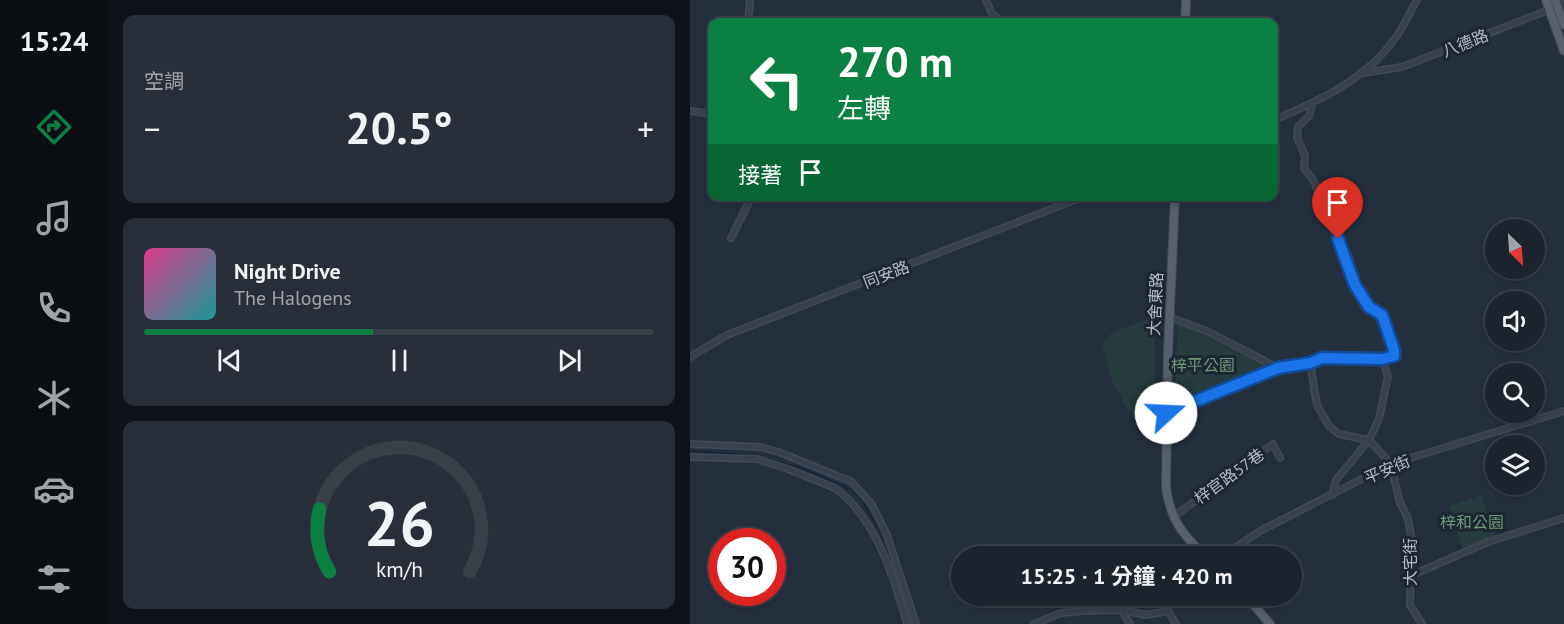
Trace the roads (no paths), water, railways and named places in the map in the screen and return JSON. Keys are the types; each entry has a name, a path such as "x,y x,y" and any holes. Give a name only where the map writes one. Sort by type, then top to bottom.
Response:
{"main road":[{"path":"1185,18 1186,0"},
{"path":"1546,0 1557,5 1564,25"},
{"path":"1557,5 1564,51"},
{"name":"大舍東路","path":"1173,517 1166,487 1166,413 1175,201"},
{"path":"1173,517 1183,534 1194,546"},
{"path":"1255,606 1270,624"}],"street":[{"path":"748,18 750,0"},
{"path":"986,0 992,14 998,18"},
{"path":"1278,118 1312,104 1363,73 1397,36 1417,0"},
{"name":"八德路","path":"1363,73 1402,67 1557,5"},
{"path":"1166,413 1278,368 1332,357 1343,360 1382,359 1394,356 1382,315 1369,307 1355,285 1332,227 1326,204 1319,196 1315,183 1304,168 1305,156 1297,137 1298,127 1309,116 1312,104"},
{"path":"690,111 708,113"},
{"path":"731,238 750,201"},
{"name":"同安路","path":"690,357 727,335 1072,201"},
{"path":"1169,317 1207,331 1278,368"},
{"path":"1332,495 1336,480 1369,440 1379,419 1388,376 1382,359"},
{"path":"1310,363 1317,405 1326,422 1339,434 1369,440 1391,464"},
{"name":"平安街","path":"1237,546 1260,531 1391,464 1564,411"},
{"path":"690,444 760,447 779,452 852,482 873,505 887,535 916,624"},
{"name":"梓官路57巷","path":"1173,517 1273,444 1280,458"},
{"path":"690,457 757,459 835,488 843,494 859,511 884,552 907,624"},
{"name":"大宅街","path":"1391,464 1412,540 1410,605 1422,624"},
{"path":"1410,576 1488,542 1564,518"},
{"path":"1121,610 1126,606"},
{"path":"1168,606 1168,611 1176,624"},
{"path":"1121,610 1130,624"},
{"path":"1034,624 1061,613 1121,610 1146,615 1168,611"}],"waterway":[{"path":"690,451 752,455 802,468 849,489 860,498 887,541"}],"park label":[{"name":"梓平公園","path":"1203,365"},
{"name":"梓和公園","path":"1472,522"}]}
